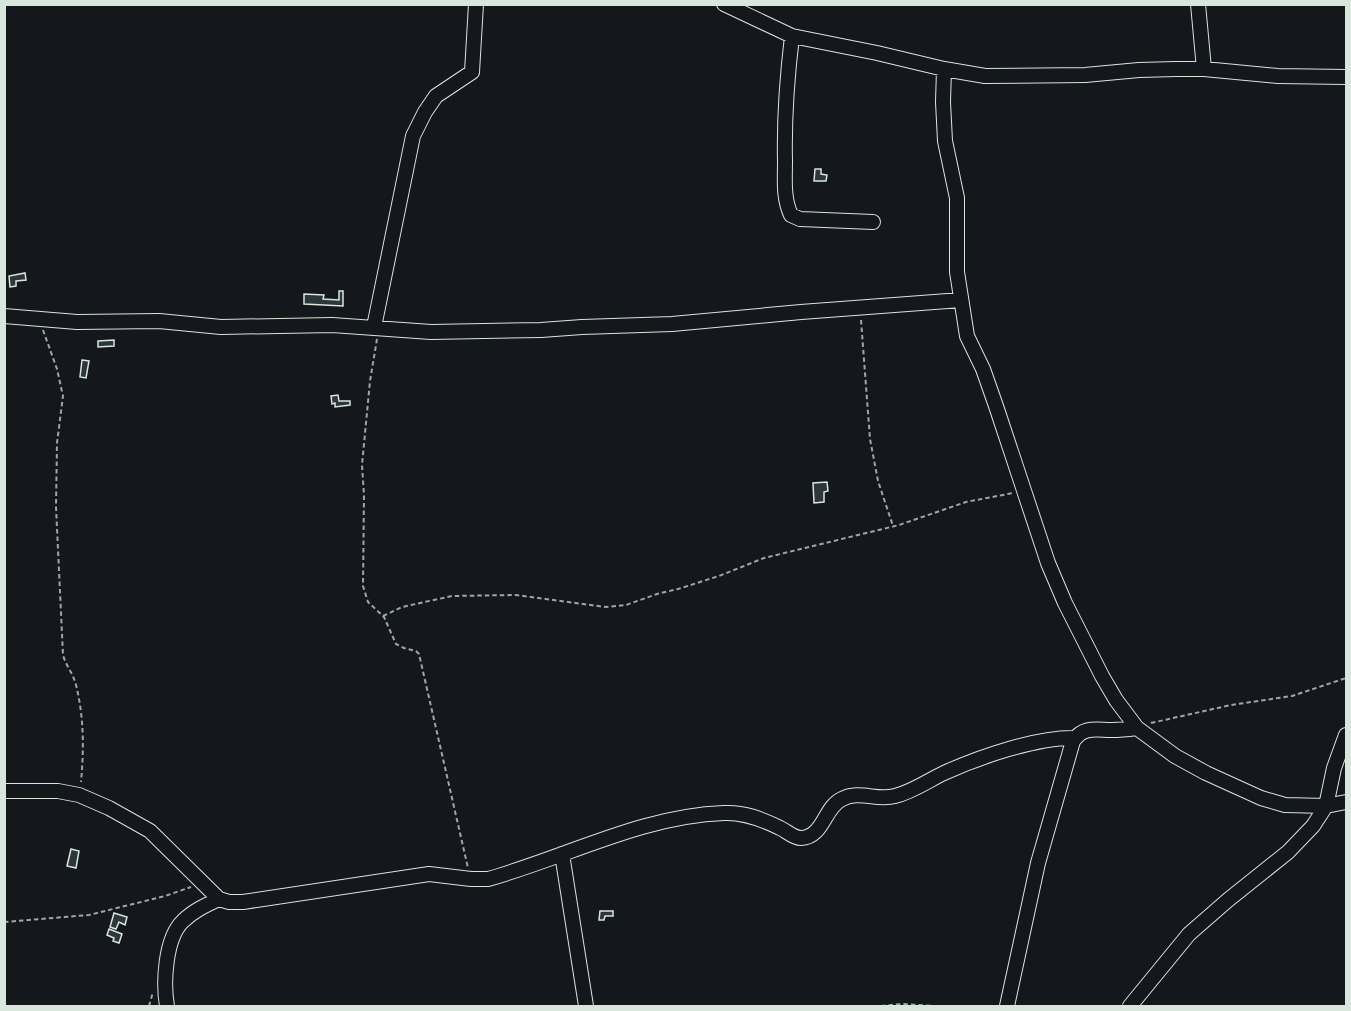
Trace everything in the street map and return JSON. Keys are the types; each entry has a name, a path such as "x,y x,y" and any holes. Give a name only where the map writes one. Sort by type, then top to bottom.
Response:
{"street":[{"path":"376,327 413,136 424,112 436,96 472,72 476,4"},
{"path":"724,4 792,36 985,76 1085,75 1138,70 1204,69 1278,76 1347,77"},
{"path":"1198,4 1204,69"},
{"path":"792,36 785,112 785,191 791,215 800,219 873,222"},
{"path":"944,69 945,141 957,198 957,272 967,336 983,369 1048,563 1065,603 1116,700 1137,728 1175,756 1261,798 1285,805 1326,806 1347,802"},
{"path":"4,316 77,322 159,321 221,327 332,325 431,332 672,324 961,300"},
{"path":"1007,1006 1038,863 1075,738 1088,729 1137,728"},
{"path":"1130,1006 1189,934 1288,852 1313,826 1326,806 1334,768 1347,735"},
{"path":"4,791 58,791 79,795 109,808 150,831 219,899 235,902 265,900 429,874 488,879 508,874 626,831 672,820 721,813 750,816 783,829 794,837 801,838 816,831 830,809 838,800 846,796 888,798 898,796 954,768 1029,744 1075,738"},
{"path":"562,854 586,1006"},
{"path":"167,1006 168,954 174,932 192,913 219,899"}],"path":[{"path":"860,307 870,439 878,481 892,526"},
{"path":"39,319 57,369 63,396 57,442 58,586 63,655 75,682 80,705 84,756 79,795"},
{"path":"376,327 362,465 363,578 368,602 383,616 396,644 419,654 471,879"},
{"path":"383,616 402,608 452,596 516,595 585,605 626,605 719,576 764,558 892,526 966,502 1023,490"},
{"path":"1137,728 1180,715 1292,696 1347,678"},
{"path":"4,922 89,915 202,884"},
{"path":"881,1006 902,1004 934,1006"}],"building":[{"path":"815,169 821,169 821,174 827,175 826,181 814,181"},
{"path":"25,273 26,280 16,281 16,286 10,287 9,276"},
{"path":"339,291 343,291 343,306 304,304 304,294 324,295 323,299 339,300"},
{"path":"114,340 114,346 98,347 98,341"},
{"path":"82,360 89,361 86,378 80,377"},
{"path":"338,395 339,401 350,401 350,405 335,407 331,396"},
{"path":"827,482 828,491 824,492 824,502 814,503 813,483"},
{"path":"71,849 79,851 76,868 67,866"},
{"path":"600,911 613,911 613,916 605,916 604,920 599,920"},
{"path":"114,913 127,917 125,925 119,922 116,929 110,927"},
{"path":"109,929 122,934 119,943 107,935"}]}
